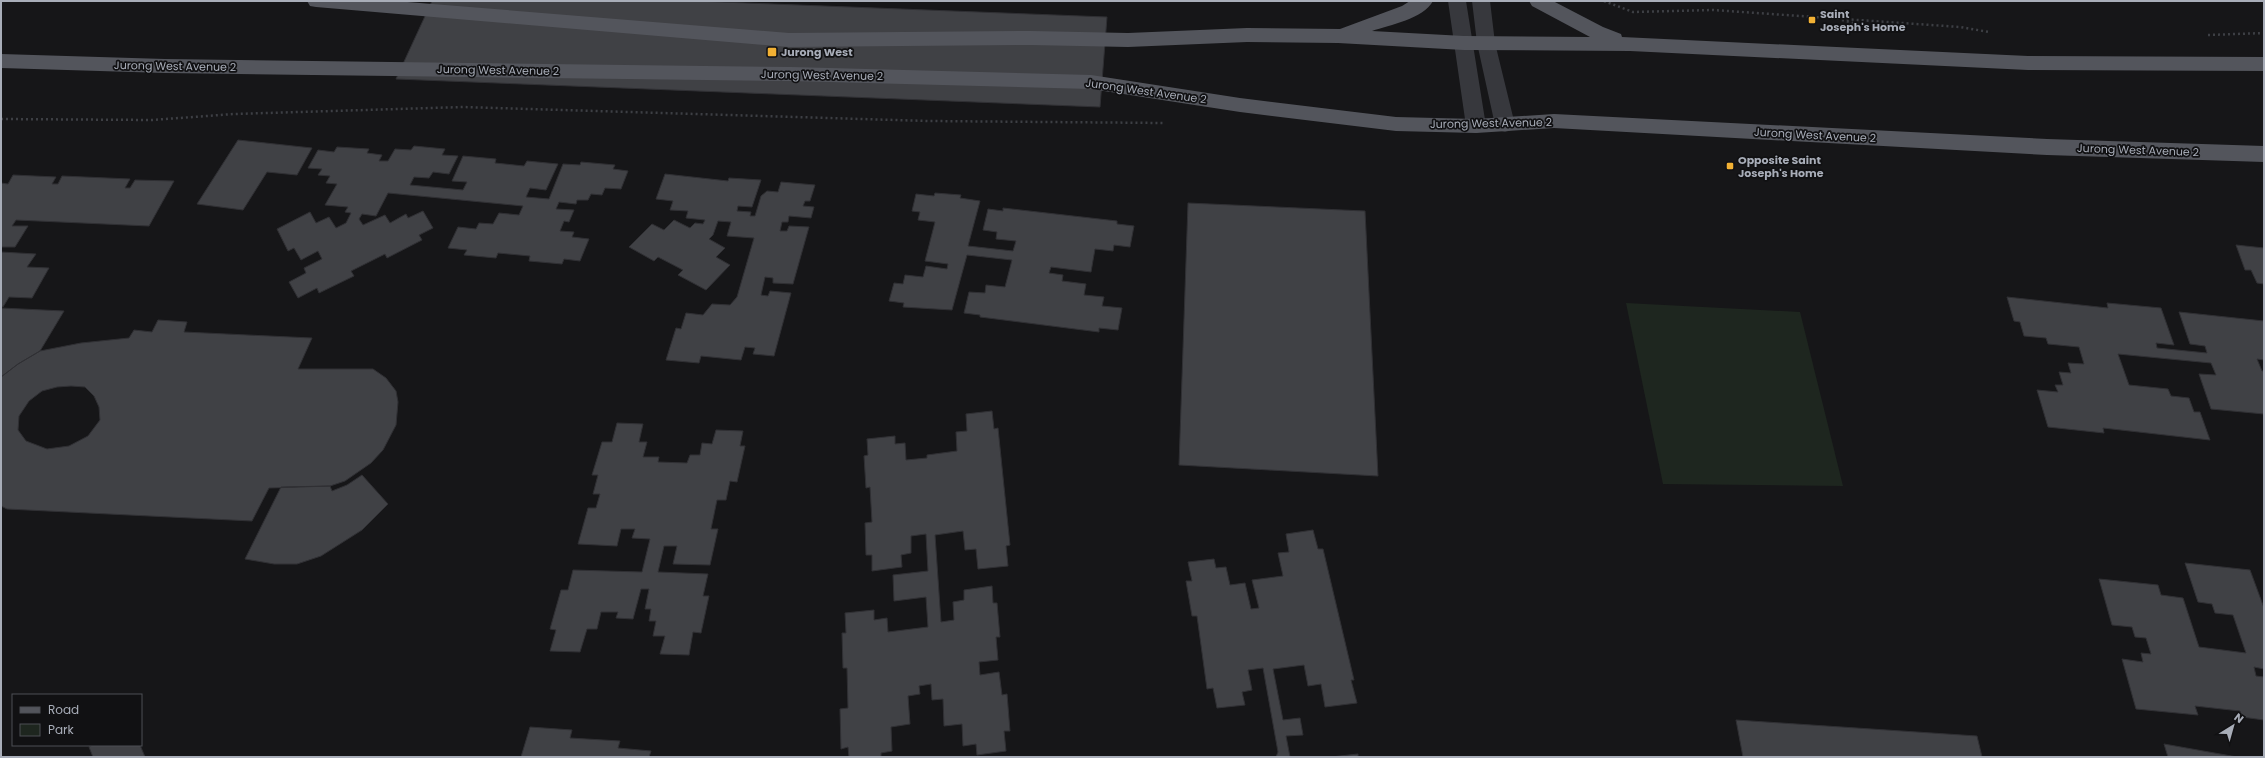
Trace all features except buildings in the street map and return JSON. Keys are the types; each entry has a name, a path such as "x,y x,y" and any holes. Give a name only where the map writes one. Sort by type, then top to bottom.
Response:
{"main road":[{"path":"316,1 789,40 1031,38 1128,40 1247,35 1338,36 1464,43 1630,44 2028,63 2264,64"},
{"path":"1338,36 1402,14 1424,1"},
{"path":"1538,1 1596,32 1630,44"},
{"name":"Jurong West Avenue 2","path":"1,61 164,66 792,74 1091,82 1240,105 1396,124 1476,126 1554,122 2046,147 2264,154"}],"street":[{"path":"1457,1 1476,126"},
{"path":"1481,1 1486,43 1505,125"}],"path":[{"path":"1604,1 1633,12 1712,10 1960,27 1991,33"},
{"path":"2206,35 2264,33"},
{"path":"1,119 152,120 234,114 463,107 928,121 1171,123"}],"green space":[{"path":"1626,303 1800,312 1843,486 1663,484"}],"place":[{"name":"Saint Joseph's Home","path":"1812,20"},
{"name":"Jurong West","path":"772,52"},
{"name":"Opposite Saint Joseph's Home","path":"1730,166"}]}
